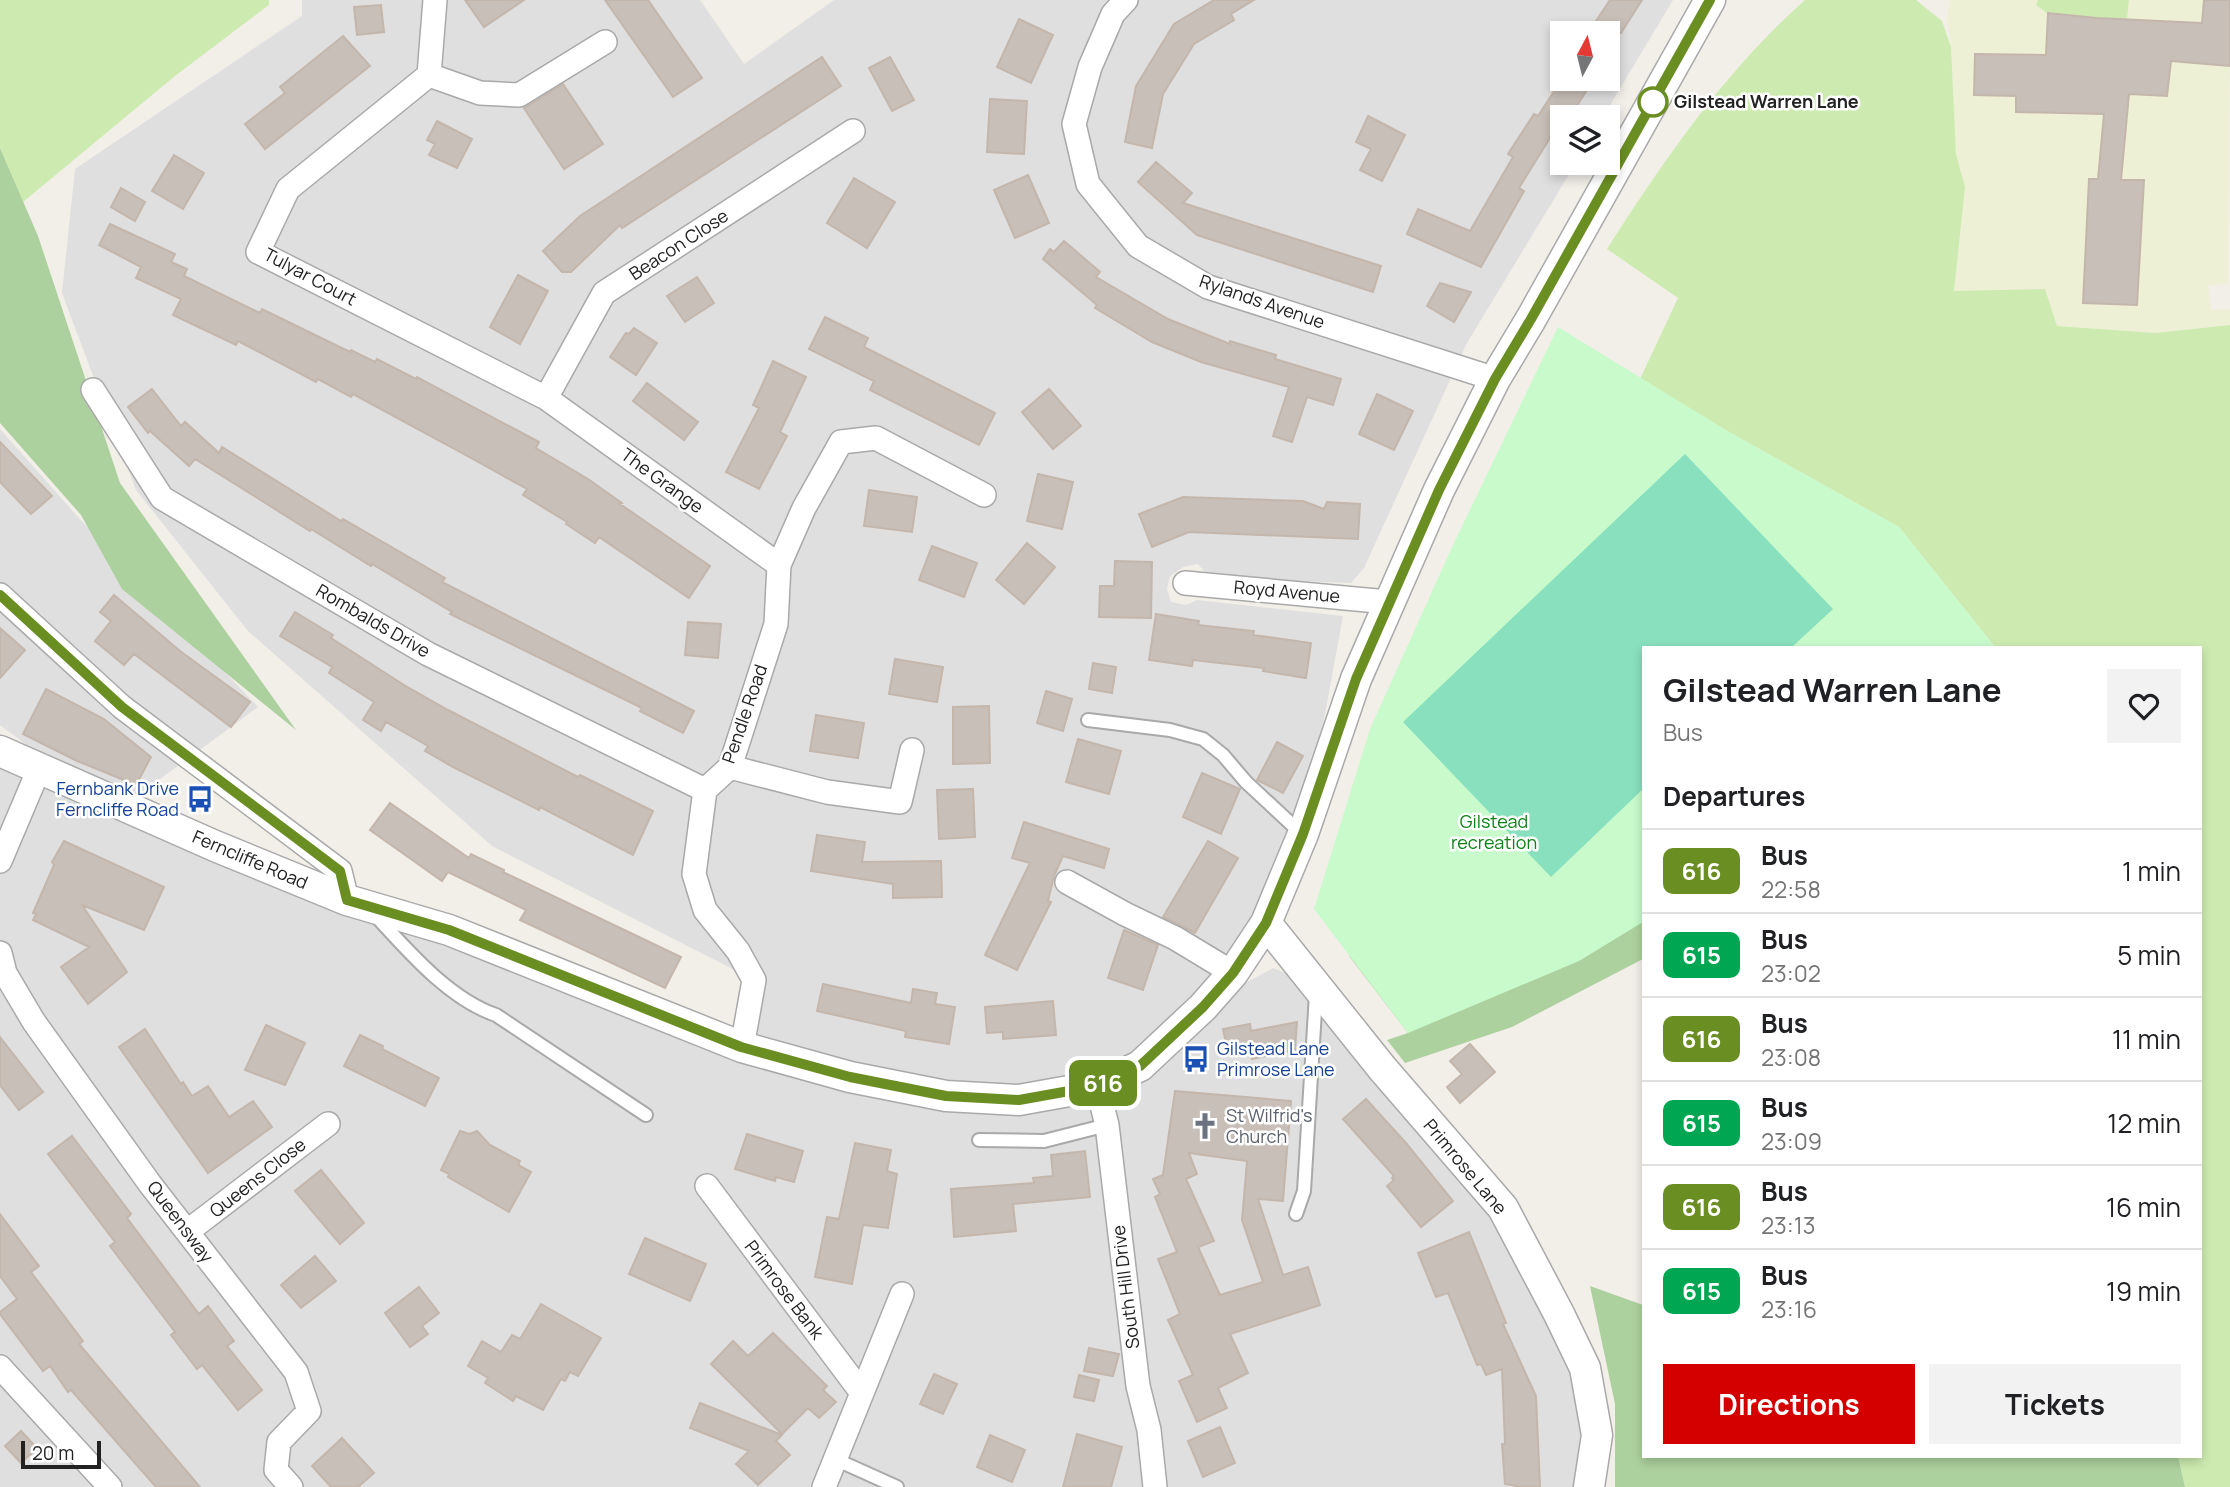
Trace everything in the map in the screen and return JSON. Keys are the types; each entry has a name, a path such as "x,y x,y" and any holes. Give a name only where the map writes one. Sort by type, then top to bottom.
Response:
{"street":[{"path":"435,0 429,75 480,93 519,95 605,42"},
{"name":"Rylands Avenue","path":"1126,0 1113,14 1090,67 1074,124 1088,184 1138,246 1208,287 1495,379"},
{"name":"Ferncliffe Road","path":"0,751 356,902 449,930 741,1047 850,1077 946,1096 1019,1100 1097,1086 1140,1066 1203,1007 1233,973 1266,923 1303,834 1356,679 1439,490 1495,379 1710,0"},
{"name":"Tulyar Court","path":"429,75 288,189 258,252 546,398"},
{"name":"Beacon Close","path":"546,398 604,293 853,131"},
{"name":"Rombalds Drive","path":"93,390 162,498 428,654 705,790"},
{"name":"The Grange","path":"546,398 779,565"},
{"path":"779,565 804,508 841,442 876,438 984,495"},
{"name":"Pendle Road","path":"705,790 730,767 776,624 779,565"},
{"name":"Royd Avenue","path":"1185,583 1388,602"},
{"path":"0,595 122,707 340,871 356,902"},
{"path":"730,767 827,792 900,802 912,750"},
{"path":"0,861 39,769"},
{"path":"705,790 694,874 705,910 738,951 754,980 741,1047"},
{"path":"1067,882 1125,914 1175,937 1233,973"},
{"name":"Primrose Lane","path":"1266,923 1382,1068 1503,1208 1585,1368 1597,1435 1589,1487"},
{"name":"Queensway","path":"0,953 5,973 34,1022 150,1184 296,1372 309,1411 279,1442 276,1470 292,1487"},
{"name":"South Hill Drive","path":"1097,1086 1107,1125 1138,1386 1149,1430 1155,1487"},
{"name":"Queens Close","path":"188,1231 328,1124"},
{"name":"Primrose Bank","path":"707,1186 862,1394"},
{"path":"824,1487 902,1294"},
{"path":"0,1367 110,1487"}],"lane":[{"path":"1088,720 1170,730 1203,739 1223,755 1246,782 1303,834"},
{"path":"356,902 470,1004 496,1015 646,1115"},
{"path":"1296,1214 1304,1191 1317,986"},
{"path":"979,1140 1044,1141 1107,1125"},
{"path":"837,1460 872,1482 897,1487"}],"shaded area":[{"path":"302,0 700,0 744,64 834,0 1673,0 1620,89 1620,21 1550,21 1550,91 1619,91 1610,105 1550,105 1550,175 1569,175 1467,343 1364,568 1351,583 1210,578 1198,564 1183,567 1170,576 1167,589 1171,602 1186,605 1197,600 1343,616 1303,834 1205,1005 1273,968 1317,986 1503,1208 1585,1368 1589,1487 0,1487 0,751 741,1047 754,980 492,846 248,631 136,490 62,293 75,169 302,16"},
{"path":"0,429 78,517 258,707 133,799 36,752 0,725"}],"green space":[{"path":"0,0 269,0 269,5 175,76 23,202 0,148"},
{"path":"1805,0 1916,0 1942,21 1951,47 1956,154 1965,187 1954,291 2045,289 2057,326 2156,333 2230,325 2230,1487 2185,1487 2178,1458 2202,1458 2202,646 1994,646 1899,527 1640,379 1678,298 1607,249 1697,118 1748,56"},
{"path":"1950,0 2038,0 2036,5 2048,14 2126,19 2129,0 2230,0 2228,284 2208,285 2211,310 2230,309 2230,325 2156,333 2057,326 2045,289 1954,292 1965,187 1956,154 1947,18"},
{"path":"2038,0 2129,0 2127,19 2048,14 2036,5"},
{"path":"0,148 38,236 120,483 296,730 122,589 81,515 0,423"},
{"name":"Gilstead recreation","path":"1558,327 1729,432 1899,527 1994,646 1642,646 1642,923 1579,961 1408,1033 1314,909 1370,729 1453,545"},
{"path":"1685,454 1833,609 1793,646 1642,646 1642,790 1551,877 1403,722"},
{"path":"1642,886 1642,960 1512,1027 1405,1063 1387,1040 1408,1033 1349,956 1435,978"},
{"path":"1590,1286 1642,1305 1642,1458 2178,1458 2185,1487 1615,1487 1615,1404"}],"building":[{"path":"465,0 524,0 484,27"},
{"path":"605,0 648,0 702,78 673,97"},
{"path":"1214,0 1254,0 1231,14 1234,20 1194,44 1163,94 1152,148 1125,142 1136,86 1174,24"},
{"path":"1610,0 1642,0 1621,33 1620,21 1596,21"},
{"path":"2204,0 2230,0 2230,66 2171,61 2167,96 2129,94 2121,180 2144,180 2137,305 2083,303 2089,179 2098,179 2104,114 2016,112 2016,96 1974,95 1975,54 2046,55 2048,13 2202,23"},
{"path":"381,5 384,32 357,35 354,7"},
{"path":"1019,19 1053,35 1031,83 997,67"},
{"path":"343,36 370,66 265,149 245,124 285,93 280,87"},
{"path":"822,57 841,86 622,228 620,225 571,272 562,272 543,251 580,216"},
{"path":"890,57 914,100 892,111 869,68"},
{"path":"563,84 603,144 564,169 524,108"},
{"path":"1554,91 1586,91 1577,105 1550,105 1550,138 1519,188 1524,191 1481,267 1407,234 1418,209 1470,231 1513,157 1508,154 1534,114 1538,116"},
{"path":"990,99 1027,101 1024,154 987,152"},
{"path":"1368,116 1405,135 1382,181 1360,170 1371,149 1356,142"},
{"path":"437,121 472,139 457,168 429,155 435,144 427,140"},
{"path":"174,155 204,173 183,209 152,191"},
{"path":"1156,162 1192,193 1183,203 1381,266 1373,292 1197,235 1138,182"},
{"path":"1028,175 1049,223 1015,238 994,190"},
{"path":"854,178 895,202 867,248 827,223"},
{"path":"121,188 145,202 135,221 111,207"},
{"path":"110,224 175,254 171,262 187,269 184,276 260,313 262,309 350,352 351,350 375,362 377,359 416,379 417,377 539,442 536,448 588,479 710,566 689,598 599,537 595,543 523,495 527,489 471,458 353,394 351,397 318,379 316,382 238,341 236,345 173,315 181,299 136,278 141,267 99,245"},
{"path":"1064,241 1100,272 1096,277 1168,319 1230,344 1230,341 1276,355 1275,359 1341,379 1333,405 1307,397 1292,442 1273,436 1289,387 1201,362 1152,342 1095,308 1097,305 1043,259 1050,249 1054,252"},
{"path":"518,275 548,291 520,344 490,327"},
{"path":"697,277 714,303 685,322 667,296"},
{"path":"1440,283 1471,292 1454,322 1427,306"},
{"path":"825,317 868,338 864,347 995,413 979,445 870,390 874,381 809,349"},
{"path":"634,328 657,343 636,375 610,357 626,333 629,334"},
{"path":"773,361 806,377 780,432 787,436 759,489 726,472 759,408 753,405"},
{"path":"647,383 698,422 684,440 633,401"},
{"path":"152,389 181,426 185,422 219,453 222,447 341,521 343,519 445,578 442,582 694,711 683,733 640,711 642,708 450,614 452,612 311,529 310,531 195,459 189,466 150,431 148,433 128,407"},
{"path":"1049,389 1081,426 1053,449 1022,412"},
{"path":"1377,394 1413,411 1394,450 1359,434"},
{"path":"0,442 52,496 31,514 0,482"},
{"path":"1038,474 1073,482 1062,529 1027,521"},
{"path":"869,490 917,497 912,532 864,526"},
{"path":"1183,497 1303,501 1324,509 1327,502 1360,504 1358,539 1189,532 1152,547 1139,514"},
{"path":"1027,543 1055,567 1024,604 996,580"},
{"path":"932,546 977,563 964,597 919,580"},
{"path":"1115,561 1152,562 1151,618 1099,617 1100,586 1114,586"},
{"path":"114,595 180,651 250,702 231,727 134,654 124,665 95,641 111,621 100,612"},
{"path":"295,612 404,685 448,710 578,777 580,775 653,811 633,855 540,807 539,810 453,767 425,751 428,746 386,722 381,731 363,720 374,702 329,673 332,667 280,636"},
{"path":"1156,614 1199,621 1198,625 1254,631 1253,635 1311,643 1306,678 1263,671 1264,668 1193,660 1192,666 1149,660"},
{"path":"688,622 721,624 718,658 685,655"},
{"path":"0,628 25,650 0,678"},
{"path":"895,659 943,667 937,702 889,694"},
{"path":"1093,663 1116,667 1112,693 1089,689"},
{"path":"46,689 104,719 151,757 136,785 77,761 23,734"},
{"path":"1046,691 1072,699 1063,731 1037,723"},
{"path":"989,706 990,763 953,764 953,707"},
{"path":"816,715 864,723 858,758 810,751"},
{"path":"1078,739 1121,751 1109,794 1066,782"},
{"path":"1277,742 1303,756 1283,793 1257,780"},
{"path":"1202,773 1240,789 1221,834 1183,817"},
{"path":"973,789 975,837 939,839 937,790"},
{"path":"390,803 469,858 471,854 681,957 665,988 520,920 526,910 448,872 442,881 370,830"},
{"path":"1024,822 1109,849 1104,868 1063,856 1054,876 1048,901 1051,902 1017,970 985,955 1030,863 1012,858"},
{"path":"817,835 865,842 862,862 941,861 942,897 893,898 893,884 811,871"},
{"path":"64,841 164,887 144,930 82,905 127,972 88,1004 61,967 89,947 33,920 36,914 33,913 54,865 52,862"},
{"path":"1208,841 1238,858 1195,933 1163,917"},
{"path":"1124,930 1158,945 1143,990 1108,978"},
{"path":"823,984 911,1003 913,989 937,993 935,1004 955,1007 949,1044 905,1037 906,1031 817,1011"},
{"path":"1053,1001 1056,1035 1003,1039 1003,1032 987,1033 985,1007"},
{"path":"1297,1022 1295,1050 1252,1059 1250,1047 1228,1052 1223,1029 1250,1024 1251,1031"},
{"path":"266,1025 305,1043 285,1085 245,1070"},
{"path":"145,1029 181,1084 183,1082 192,1096 208,1086 229,1117 253,1101 272,1127 208,1173 119,1047"},
{"path":"360,1035 439,1078 425,1106 344,1066"},
{"path":"0,1037 43,1092 19,1110 0,1085"},
{"path":"1470,1044 1495,1072 1460,1103 1447,1087 1462,1074 1450,1061"},
{"path":"1175,1091 1291,1101 1283,1201 1258,1199 1283,1275 1308,1267 1320,1305 1230,1334 1248,1373 1218,1388 1227,1408 1197,1422 1179,1381 1193,1375 1168,1320 1180,1314 1158,1259 1177,1252 1155,1197 1160,1194 1153,1179 1163,1175","holes":["1189,1153 1247,1161 1242,1220 1263,1282 1220,1295 1198,1247 1214,1241 1186,1179 1197,1174"]},
{"path":"1366,1099 1453,1201 1421,1227 1387,1186 1394,1180 1394,1176 1343,1119"},
{"path":"460,1131 470,1134 477,1131 490,1145 520,1161 518,1165 531,1172 509,1212 448,1177 449,1174 441,1170"},
{"path":"747,1134 803,1151 794,1182 776,1177 775,1181 735,1169"},
{"path":"72,1136 131,1214 127,1218 199,1314 208,1306 234,1341 227,1346 262,1390 238,1410 202,1365 197,1369 171,1335 175,1332 110,1246 115,1242 48,1154"},
{"path":"855,1143 891,1150 887,1171 897,1174 888,1228 863,1225 852,1284 815,1277 827,1217 839,1219"},
{"path":"1085,1151 1090,1197 1013,1204 1016,1231 954,1237 951,1189 1034,1183 1033,1178 1053,1176 1051,1155"},
{"path":"321,1170 364,1223 340,1244 295,1191"},
{"path":"0,1214 39,1266 31,1272 83,1341 79,1344 200,1487 156,1487 71,1390 68,1392 50,1366 43,1371 0,1314 17,1299 0,1276"},
{"path":"1469,1232 1506,1323 1503,1324 1536,1396 1540,1487 1505,1484 1502,1369 1486,1375 1481,1364 1477,1365 1448,1293 1436,1297 1418,1253"},
{"path":"645,1238 706,1264 690,1301 629,1274"},
{"path":"315,1256 336,1281 301,1308 281,1285"},
{"path":"419,1287 439,1313 422,1326 428,1334 410,1347 385,1313"},
{"path":"541,1304 601,1338 578,1376 570,1372 565,1381 561,1379 543,1410 516,1396 513,1401 485,1383 488,1378 468,1366 482,1341 501,1352 512,1335 520,1339"},
{"path":"773,1333 827,1386 823,1390 836,1402 819,1418 808,1408 782,1434 711,1364 733,1341 748,1356"},
{"path":"1089,1348 1119,1354 1113,1376 1084,1371"},
{"path":"934,1374 957,1384 943,1414 920,1404"},
{"path":"1079,1375 1099,1380 1094,1401 1074,1397"},
{"path":"700,1403 782,1435 776,1441 790,1455 758,1485 736,1464 749,1451 690,1428"},
{"path":"1220,1427 1235,1463 1203,1477 1188,1441"},
{"path":"21,1431 37,1448 21,1463 5,1446"},
{"path":"1077,1434 1122,1447 1111,1487 1063,1487"},
{"path":"990,1435 1025,1450 1012,1482 977,1467"},
{"path":"342,1438 374,1473 358,1487 331,1487 312,1466"}],"bus line":[{"name":"616","path":"0,595 122,707 340,871 347,900 449,930 741,1047 850,1077 946,1096 1019,1100 1097,1086 1140,1066 1203,1007 1233,973 1266,923 1303,834 1356,679 1439,490 1495,379 1710,0"}],"place":[{"name":"Gilstead Warren Lane","path":"1653,102"},
{"name":"Fernbank Drive Ferncliffe Road","path":"200,799"},
{"name":"Gilstead Lane Primrose Lane","path":"1196,1059"},
{"name":"St Wilfrid's Church","path":"1205,1126"}]}
